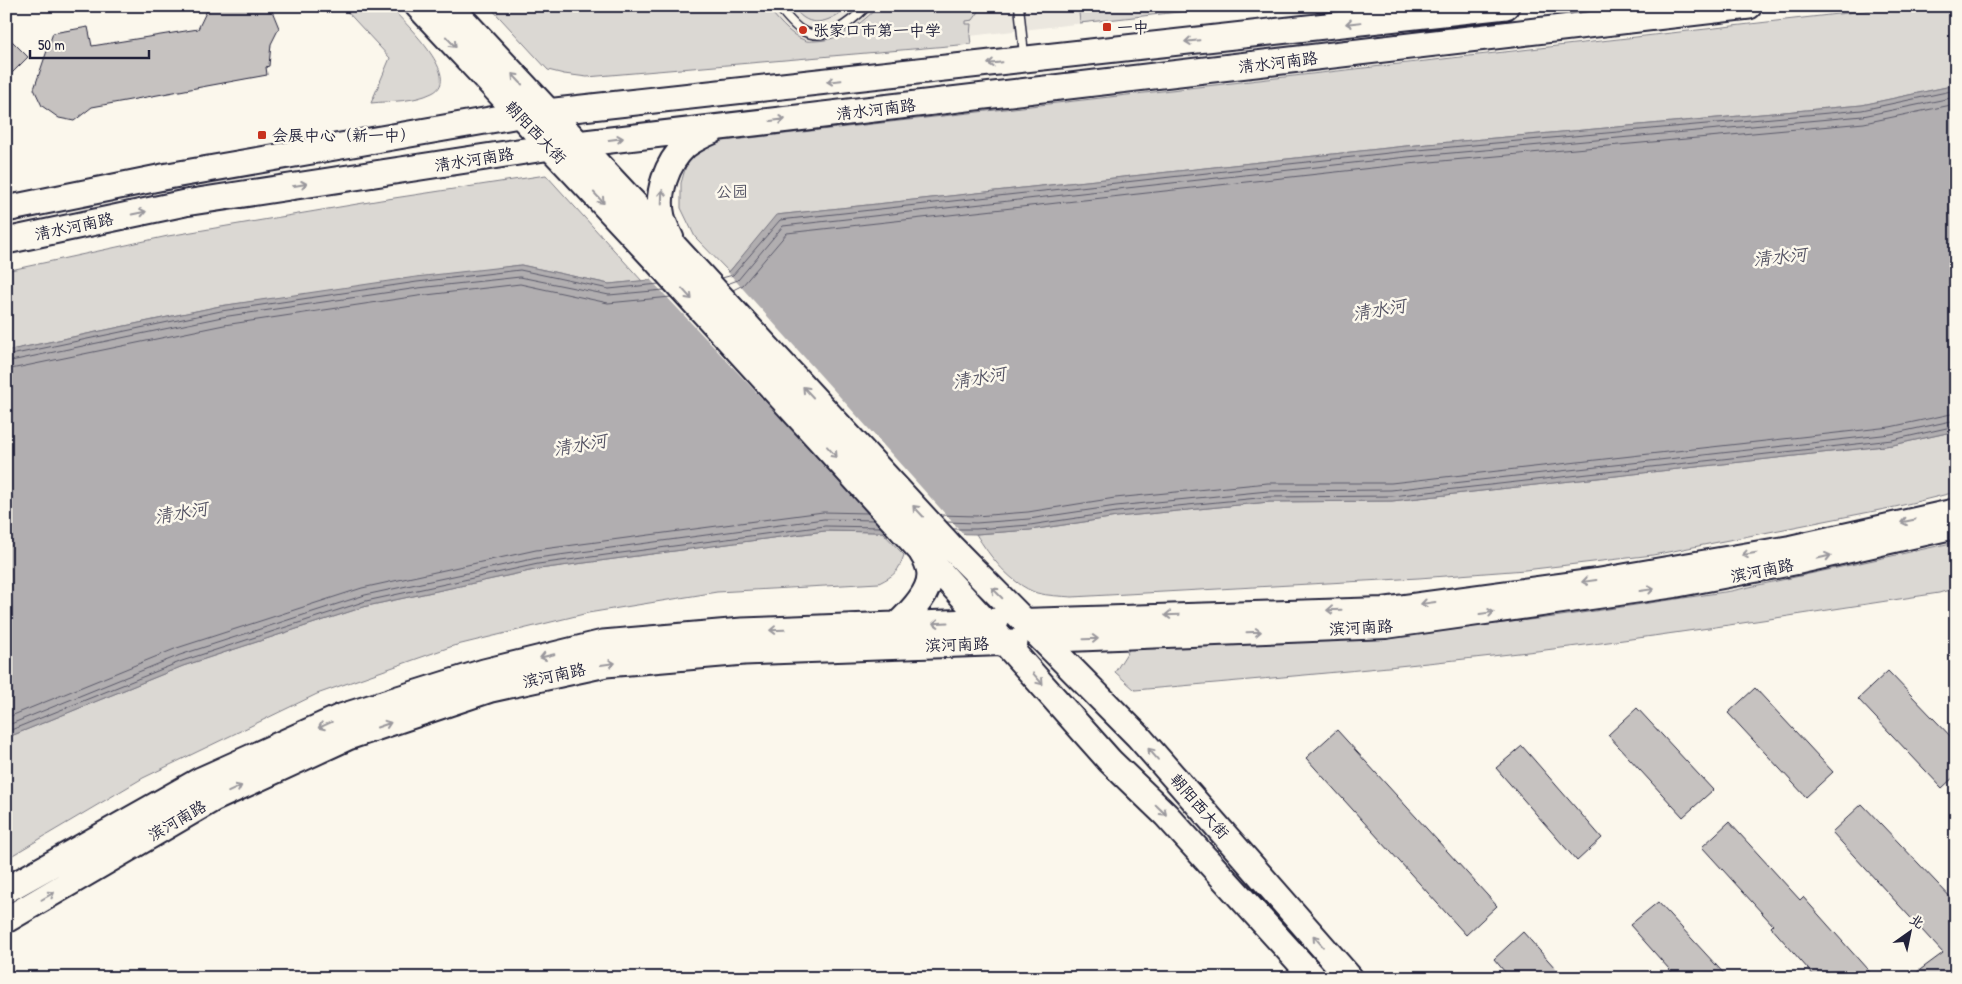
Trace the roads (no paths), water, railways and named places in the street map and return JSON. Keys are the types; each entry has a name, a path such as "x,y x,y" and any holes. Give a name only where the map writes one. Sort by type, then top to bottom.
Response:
{"main road":[{"name":"朝阳西大街","path":"418,6 519,115 670,252 951,547 1138,736 1350,978"},
{"name":"朝阳西大街","path":"450,6 578,143 921,550 1110,761 1166,815 1314,978"},
{"name":"清水河南路","path":"6,209 168,176 519,115 1506,6"},
{"name":"清水河南路","path":"6,241 185,203 551,146 1749,6"},
{"path":"670,252 662,216 662,191 666,174 676,156 686,145 719,127"},
{"name":"滨河南路","path":"6,890 201,780 341,717 484,672 603,643 742,631 986,621 1383,609 1597,580 1771,550 1956,510"},
{"name":"滨河南路","path":"6,920 213,799 348,737 491,689 606,664 744,652 1386,627 1675,586 1797,563 1956,528"},
{"path":"896,626 909,614 920,599 930,579 930,568 921,550"}],"lane":[{"path":"778,6 802,31 818,36 836,30 852,20 867,6"},
{"path":"1019,6 1024,60"}],"water":[{"name":"清水河","path":"1956,85 1956,431 1893,445 1392,501 1269,502 1117,517 1030,530 976,534 825,531 539,569 367,606 183,666 6,738 6,351 220,306 416,277 521,265 609,284 729,272 776,215 1406,146 1862,105"}],"place":[{"name":"一中","path":"1107,27"},
{"name":"张家口市第一中学","path":"803,30"},
{"name":"会展中心（新一中）","path":"262,135"}],"park label":[{"name":"公园","path":"732,191"}]}
